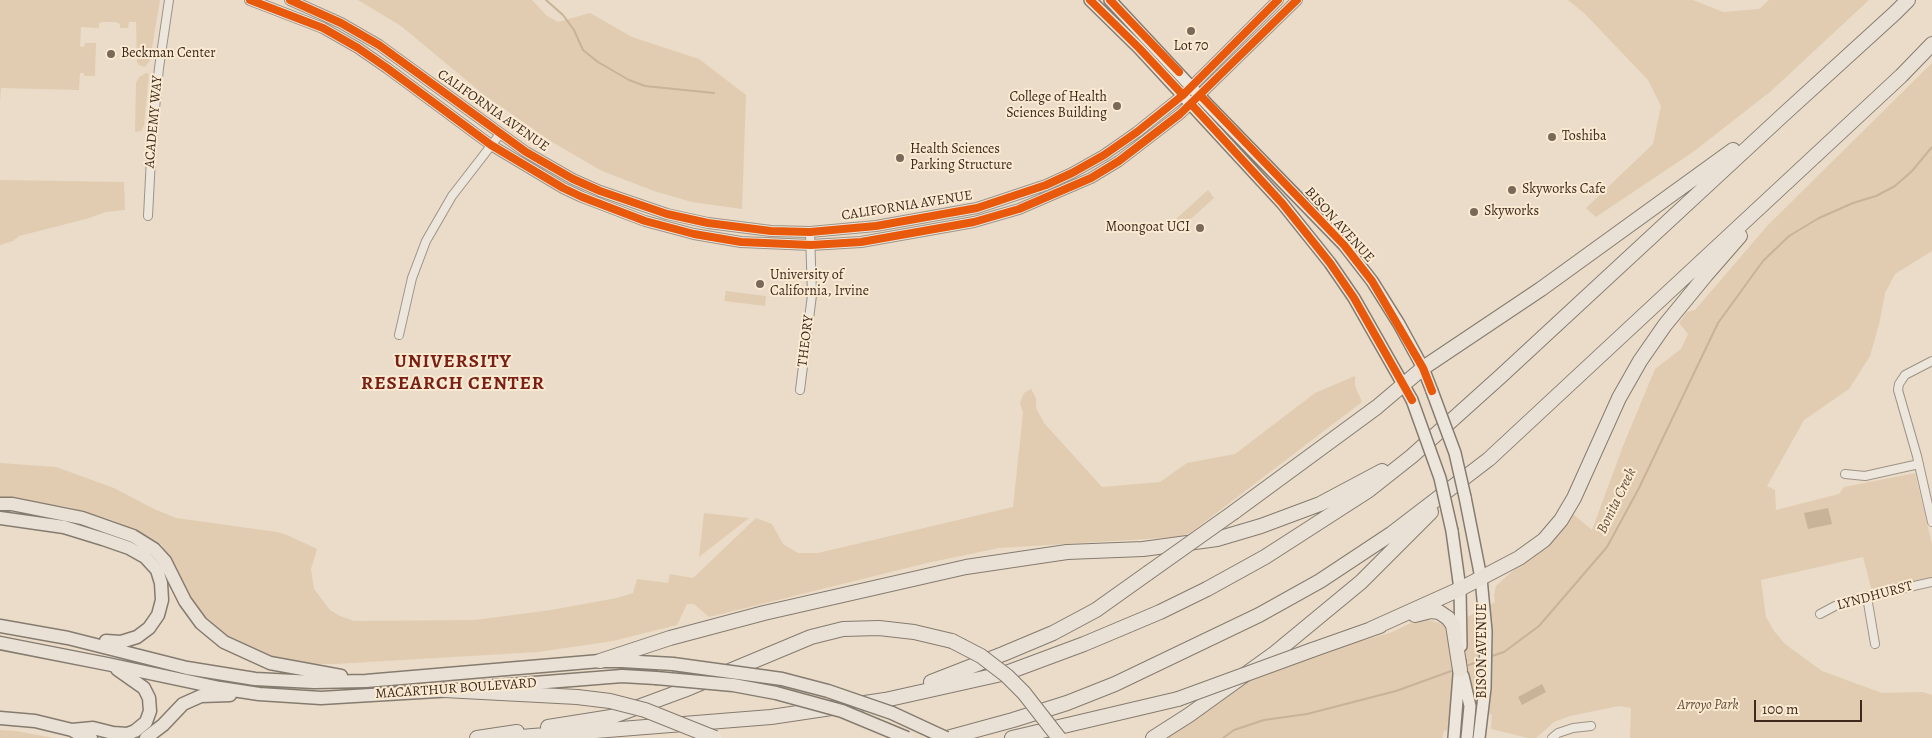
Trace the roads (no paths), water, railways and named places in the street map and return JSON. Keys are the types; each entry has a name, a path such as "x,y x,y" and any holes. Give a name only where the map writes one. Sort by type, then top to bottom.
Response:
{"highway":[{"path":"508,738 770,717 885,700 1006,672 1084,644 1160,612 1207,589 1265,557 1369,490 1412,456 1908,0"},
{"path":"946,738 1014,720 1107,688 1259,615 1320,581 1390,534 1489,459 1901,76 1932,44"},
{"path":"885,700 1053,633 1096,610 1377,407 1423,368 1541,289 1782,115"},
{"path":"1371,629 1460,589 1519,558 1544,540 1561,520 1574,498 1620,398 1640,361 1664,325 1706,274 1797,172"},
{"path":"600,661 670,638 764,613 966,567 1067,552 1143,549 1217,538 1261,526 1320,504 1412,456"},
{"path":"1153,738 1189,715 1275,653 1361,582 1475,470"},
{"path":"1012,738 1178,698 1371,629 1430,611 1439,612 1448,618 1452,625 1460,670"},
{"path":"477,738 611,717 684,690 811,637 844,629 879,628 914,632 952,641 981,656 1007,676 1024,693 1059,738"},
{"path":"444,690 577,697 610,701 645,710 715,738"}],"main road":[{"name":"BISON AVENUE","path":"1090,0 1183,95 1282,203 1354,298 1412,400 1440,478 1452,531 1460,589 1460,670 1454,738"},
{"name":"BISON AVENUE","path":"1110,0 1344,245 1372,281 1423,368 1455,452 1480,578 1486,631 1480,733"},
{"path":"0,504 12,504 82,518 133,536 154,549 165,561 185,601 201,623 224,642 270,664 366,681"},
{"path":"0,518 64,527 129,548 145,557 157,570 161,584 162,600 158,615 149,628 137,637 121,642 102,644"},
{"name":"MACARTHUR BOULEVARD","path":"0,626 102,644 187,668 255,679 314,682 366,681 600,661"},
{"name":"MACARTHUR BOULEVARD","path":"0,643 220,688 259,694 322,698 622,676 733,685 776,693 842,710 907,738"},
{"path":"600,661 622,660 674,664 782,679 828,691 892,713 946,738"},
{"path":"72,730 94,728 113,733 127,734 135,731 146,722 150,711 149,698 144,688 108,664"},
{"path":"1460,670 1470,706 1468,735"},
{"path":"146,738 163,725 183,704 201,696 259,694"},
{"path":"0,718 35,721 72,730 84,737 90,738"}],"street":[{"name":"ACADEMY WAY","path":"148,216 152,139 159,68 169,0"},
{"name":"CALIFORNIA AVENUE","path":"250,0 323,28 358,48 491,145 563,188 603,206 646,221 716,239 811,245 861,242 974,222 1019,209 1091,178 1119,161 1191,104 1196,91 1278,0"},
{"name":"CALIFORNIA AVENUE","path":"290,0 341,23 379,45 526,152 574,179 615,197 667,214 742,228 810,232 876,226 931,218 977,208 1072,173 1104,155 1137,132 1183,95 1196,91 1297,0"},
{"path":"399,334 412,278 426,241 452,196 500,134"},
{"name":"THEORY","path":"800,390 811,301 810,232"},
{"path":"1932,361 1905,375 1899,384 1899,394 1919,464 1932,522"},
{"path":"1845,474 1865,476 1919,464"},
{"name":"LYNDHURST","path":"1820,614 1835,606 1932,582"},
{"path":"1867,597 1875,644"},
{"path":"1552,738 1558,733 1573,728 1591,726"}],"waterway":[{"path":"546,0 563,15 574,30 583,50 598,62 629,80 645,86 714,93"},
{"name":"Bonita Creek","path":"1489,657 1504,652 1539,626 1607,547 1639,488 1718,323 1763,261 1789,236 1819,218 1853,203 1876,196 1895,186 1912,171 1932,147"},
{"name":"Bonita Creek","path":"1466,666 1480,661"},
{"name":"Bonita Creek","path":"1223,738 1234,730 1264,720 1307,714 1396,691 1454,670"}],"place":[{"name":"Lot 70","path":"1191,31"},
{"name":"Beckman Center","path":"111,54"},
{"name":"College of Health Sciences Building","path":"1117,106"},
{"name":"Toshiba","path":"1552,137"},
{"name":"Health Sciences Parking Structure","path":"900,158"},
{"name":"Skyworks Cafe","path":"1512,190"},
{"name":"Skyworks","path":"1474,212"},
{"name":"Moongoat UCI","path":"1200,228"},
{"name":"University of California, Irvine","path":"760,284"}],"district":[{"name":"UNIVERSITY RESEARCH CENTER","path":"453,373"}],"park label":[{"name":"Arroyo Park","path":"1708,706"}]}
